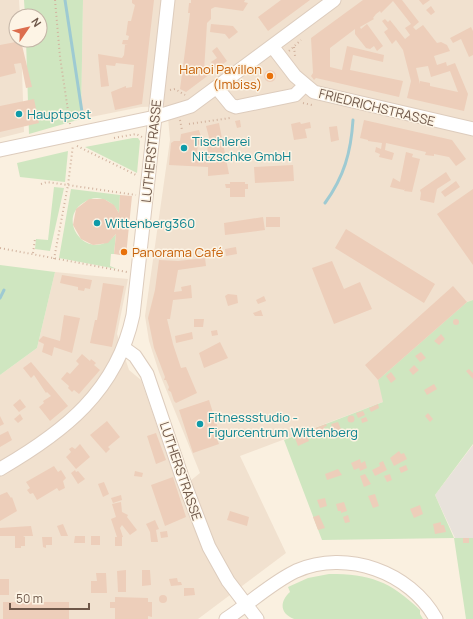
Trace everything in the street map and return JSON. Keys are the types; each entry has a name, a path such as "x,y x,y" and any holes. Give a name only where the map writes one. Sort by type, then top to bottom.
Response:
{"street":[{"name":"LUTHERSTRASSE","path":"0,469 46,441 84,407 110,375 124,348 133,315 168,0"},
{"path":"0,150 73,139 191,106 334,0"},
{"name":"FRIEDRICHSTRASSE","path":"272,46 295,76 314,92 330,97 473,129"},
{"path":"217,88 231,105 236,107 295,95 305,85"},
{"name":"LUTHERSTRASSE","path":"124,348 135,356 147,374 203,533 222,571 257,619"},
{"path":"226,619 296,571 324,564 346,564 372,568 393,576 416,592 434,617"}],"path":[{"path":"54,0 69,123 73,139 68,186 54,259"},
{"path":"296,58 294,47 300,40"},
{"path":"157,93 175,89 182,95 190,93"},
{"path":"302,103 319,106"},
{"path":"190,124 231,117"},
{"path":"73,139 139,177"},
{"path":"41,184 47,182 137,195"},
{"path":"33,253 35,239"},
{"path":"0,248 128,272"}],"shaded area":[{"path":"0,0 19,0 20,8 8,8 8,48 21,48 24,132 0,138"},
{"path":"83,0 473,0 473,300 467,302 383,402 240,456 286,553 198,619 0,619 0,375 37,348 55,272 128,279 117,334 129,370 141,380 179,490 200,473 159,372 149,341 145,316 170,140 167,106 141,107 81,119"},
{"path":"473,445 473,538 455,538 435,495"}],"green space":[{"path":"24,0 83,0 81,119 29,134 26,48 48,48 48,8 24,8"},
{"path":"138,138 140,141 137,173 85,147"},
{"path":"68,151 65,182 20,177 17,163"},
{"path":"54,187 64,188 50,251 35,249 36,239 48,240"},
{"path":"71,189 120,195 119,213 115,207 107,201 93,198 85,202 75,211 73,220 74,229 79,237 87,243 96,245 106,242 116,234 114,254 111,254 110,266 117,269 59,258"},
{"path":"0,265 55,272 37,348 0,375"},
{"path":"473,300 473,444 435,495 454,538 322,540 284,440 383,402 378,380 467,302"},
{"path":"454,538 473,538 473,619 466,619"},
{"path":"329,574 343,574 379,581 399,592 409,600 420,610 420,614 423,619 294,619 286,614 283,603 284,599 290,592 288,587 308,578"}],"building":[{"path":"132,0 154,0 142,104 115,110 111,92 126,86 126,88 132,87 134,65 116,63 115,66 106,65 109,86 101,87 98,54 122,58 124,55 125,45 128,45 122,44 123,40 128,40 129,36 126,35 128,21 131,21 135,5 132,3"},
{"path":"191,0 245,0 244,2 248,3 243,11 215,7 211,9 211,19 207,23 204,71 207,71 210,74 186,92 180,89 190,13 188,13 189,3 191,3"},
{"path":"281,0 310,0 268,31 258,17"},
{"path":"363,0 402,0 419,22 413,27 416,30 423,25 437,43 441,42 447,45 450,51 434,56 437,65 446,62 447,66 455,63 468,94 464,111 407,98 411,81 403,50 396,40 392,44 384,32 388,29 382,21 385,19 388,22 390,20 405,39 410,35 405,28 411,24 393,1 381,13 380,11 376,14 373,18 374,19 360,27 361,29 367,24 383,46 377,51 374,46 370,49 366,48 355,34 355,29 330,48 330,67 342,70 347,46 384,55 383,62 353,55 350,70 403,81 399,97 316,78 314,80 311,76 313,73 311,38","holes":["428,66 431,77 450,71 458,92 430,86 430,83 420,81 420,84 416,68"]},
{"path":"419,0 430,0 423,5"},
{"path":"431,6 435,12 431,15 426,10"},
{"path":"211,24 233,26 238,32 229,39 225,34 210,32"},
{"path":"471,27 473,31 473,55 469,57 461,39 453,43 450,38"},
{"path":"8,43 8,48 23,48 32,87 26,88 21,63 14,64 16,73 0,77 0,45"},
{"path":"217,47 227,61 216,69 211,62 217,58 212,51"},
{"name":"Hanoi Pavillon (Imbiss)","path":"268,70 272,70 276,76 272,82 268,82 264,78 264,74"},
{"name":"Hauptpost","path":"34,99 39,123 0,132 0,106"},
{"path":"240,120 241,127 237,128 235,121"},
{"path":"364,120 452,140 466,159 456,166 449,157 434,154 434,156 425,155 426,152 386,143 385,150 394,153 392,160 379,157 380,154 375,152 376,147 381,149 382,143 360,138"},
{"path":"300,122 301,124 310,122 311,128 305,129 307,138 294,140 291,124"},
{"path":"219,123 229,174 208,176 208,167 169,165 171,143 174,141 180,141 181,134 199,130 203,144 198,145 197,152 199,152 199,156 208,157 207,142 210,141 206,126"},
{"path":"337,126 339,140 331,142 329,127"},
{"path":"406,152 413,154 412,157 420,159 412,192 404,191 405,189 390,187 393,178 400,182"},
{"path":"293,165 294,181 255,183 254,167"},
{"path":"446,172 451,180 437,189 434,203 420,200 420,190"},
{"path":"456,181 460,187 445,197 441,192"},
{"path":"230,182 245,182 245,184 248,184 248,189 245,189 245,197 230,197 230,188 226,188 225,184 230,184"},
{"path":"473,189 473,265 437,214"},
{"name":"Wittenberg360","path":"120,195 132,196 126,256 114,254 116,234 108,243 93,245 81,239 73,225 76,209 89,199 104,199 114,205 119,213"},
{"path":"263,217 265,230 225,235 224,223"},
{"path":"266,217 280,217 280,227 266,227"},
{"path":"346,229 435,284 424,303 335,248"},
{"path":"236,247 237,254 226,256 225,249"},
{"path":"205,258 206,266 178,270 174,292 182,291 181,287 191,285 192,298 173,300 170,319 167,319 181,368 186,367 197,393 176,403 171,392 168,390 169,387 166,380 164,380 165,377 154,348 148,318 155,290 159,260 178,261"},
{"path":"332,261 344,289 360,282 372,309 334,324 312,268"},
{"path":"62,275 92,280 90,289 85,288 84,291 78,290 78,287 60,283"},
{"path":"103,283 124,286 112,347 90,343 95,320 97,320"},
{"path":"453,286 467,302 378,380 365,365"},
{"path":"228,294 237,295 238,303 228,306 225,296"},
{"path":"264,296 266,301 258,304 256,300"},
{"path":"261,310 263,316 255,316 253,313"},
{"path":"64,315 80,318 72,353 54,347 52,356 42,352 44,344 38,341 43,336 60,341"},
{"path":"194,319 204,319 203,327 194,327"},
{"path":"456,319 459,322 456,325 453,322"},
{"path":"217,330 218,335 212,336 211,331"},
{"path":"192,332 193,339 176,343 175,336"},
{"path":"441,334 445,339 439,345 434,341"},
{"path":"220,342 228,358 204,368 199,353"},
{"path":"421,352 426,358 420,362 415,356"},
{"path":"82,354 90,361 91,359 96,363 94,365 100,370 79,394 74,390 72,392 68,388 69,386 61,379 67,372 70,374 79,364 76,361"},
{"path":"31,362 68,406 50,421 39,407 44,403 43,401 51,396 47,392 46,393 34,375 31,378 23,368"},
{"path":"414,365 419,370 413,375 409,370"},
{"path":"469,369 473,373 473,379 466,371"},
{"path":"391,372 396,379 391,383 386,376"},
{"path":"434,384 437,389 427,395 424,390"},
{"path":"20,399 26,407 19,412 13,405"},
{"name":"Fitnessstudio - Figurcentrum Wittenberg","path":"209,400 221,438 217,439 219,444 193,453 179,410"},
{"path":"378,404 379,408 371,412 369,408"},
{"path":"363,411 365,415 358,418 356,413"},
{"path":"428,413 433,419 430,422 425,416"},
{"path":"20,414 23,419 18,423 14,419"},
{"path":"0,416 4,424 0,426"},
{"path":"351,416 354,419 351,422 348,419"},
{"path":"366,417 368,421 362,423 361,419"},
{"path":"107,421 120,437 108,447 110,449 106,453 90,435"},
{"path":"338,422 341,429 334,432 331,424"},
{"path":"326,424 327,426 324,427 327,434 319,437 315,428"},
{"path":"314,428 318,437 313,439 311,430"},
{"path":"8,431 12,440 0,447 0,435"},
{"path":"156,433 166,460 156,464 147,436"},
{"path":"306,434 309,441 298,446 295,438"},
{"path":"80,444 90,457 76,469 66,457 71,452 69,449 72,447 75,449"},
{"path":"399,451 401,454 404,453 407,459 394,466 390,458"},
{"path":"360,459 361,463 365,461 367,468 360,471 359,468 354,470 351,463"},
{"path":"383,461 387,470 375,476 372,470 380,466 379,463"},
{"path":"406,465 408,470 401,473 399,468"},
{"path":"54,466 58,472 61,470 66,478 63,481 65,488 59,491 57,488 37,500 33,493 30,494 27,490 30,488 26,482"},
{"path":"338,469 342,475 327,480 325,474"},
{"path":"75,470 76,472 78,471 85,479 78,484 71,473"},
{"path":"135,471 143,473 142,477 134,476"},
{"path":"365,474 371,484 364,487 360,476"},
{"path":"390,474 392,480 387,482 384,476"},
{"path":"173,477 186,517 165,526 151,485"},
{"path":"104,482 109,494 103,497 98,484"},
{"path":"7,492 11,498 12,497 17,511 0,521 0,495"},
{"path":"375,494 379,506 373,508 368,496"},
{"path":"121,495 122,500 113,503 111,498"},
{"path":"325,498 327,506 320,508 317,500"},
{"path":"121,502 122,512 128,515 127,517 137,530 130,535 122,525 120,528 123,537 122,546 115,546 115,537 117,537 111,519 116,517 112,504"},
{"path":"344,502 347,511 341,513 341,511 338,511 336,504"},
{"path":"420,505 423,514 414,518 410,509"},
{"path":"230,511 249,517 247,526 227,520"},
{"path":"319,515 325,528 318,530 313,517"},
{"path":"348,515 350,522 345,523 343,517"},
{"path":"155,520 159,529 156,530 158,542 151,542 150,532 146,524"},
{"path":"441,522 441,525 444,525 446,532 435,534 433,524"},
{"path":"63,524 68,536 61,536 57,526"},
{"path":"31,526 33,536 23,536 25,537 25,546 21,546 21,548 15,548 15,536 0,536 0,528"},
{"path":"167,531 168,537 161,538 160,532"},
{"path":"75,536 85,536 85,543 74,543"},
{"path":"91,536 100,536 100,545 91,545"},
{"path":"42,537 52,537 52,545 46,545 46,548 43,547"},
{"path":"463,538 469,538 469,543 463,543"},
{"path":"126,570 126,592 118,592 117,571"},
{"path":"142,570 150,570 151,585 142,586"},
{"path":"96,573 106,573 107,593 91,593 91,581 97,581"},
{"path":"177,578 178,582 181,582 182,585 171,586 169,579"},
{"path":"0,579 9,579 9,595 0,595"},
{"path":"184,588 194,588 195,595 184,596"},
{"path":"161,595 165,595 167,599 165,603 161,603 159,601 159,597"},
{"path":"115,597 148,598 148,602 152,602 152,617 148,616 148,619 115,619 115,608 110,608 110,602 115,602"},
{"path":"3,602 69,602 69,619 3,619"}],"waterway":[{"path":"65,0 82,112"},
{"path":"325,203 342,174 348,153 353,120"},
{"path":"0,298 4,290"}],"place":[{"name":"Hanoi Pavillon (Imbiss)","path":"270,76"},
{"name":"Hauptpost","path":"19,114"},
{"name":"Tischlerei Nitzschke GmbH","path":"184,148"},
{"name":"Wittenberg360","path":"97,223"},
{"name":"Panorama Café","path":"124,252"},
{"name":"Fitnessstudio - Figurcentrum Wittenberg","path":"200,424"}]}
